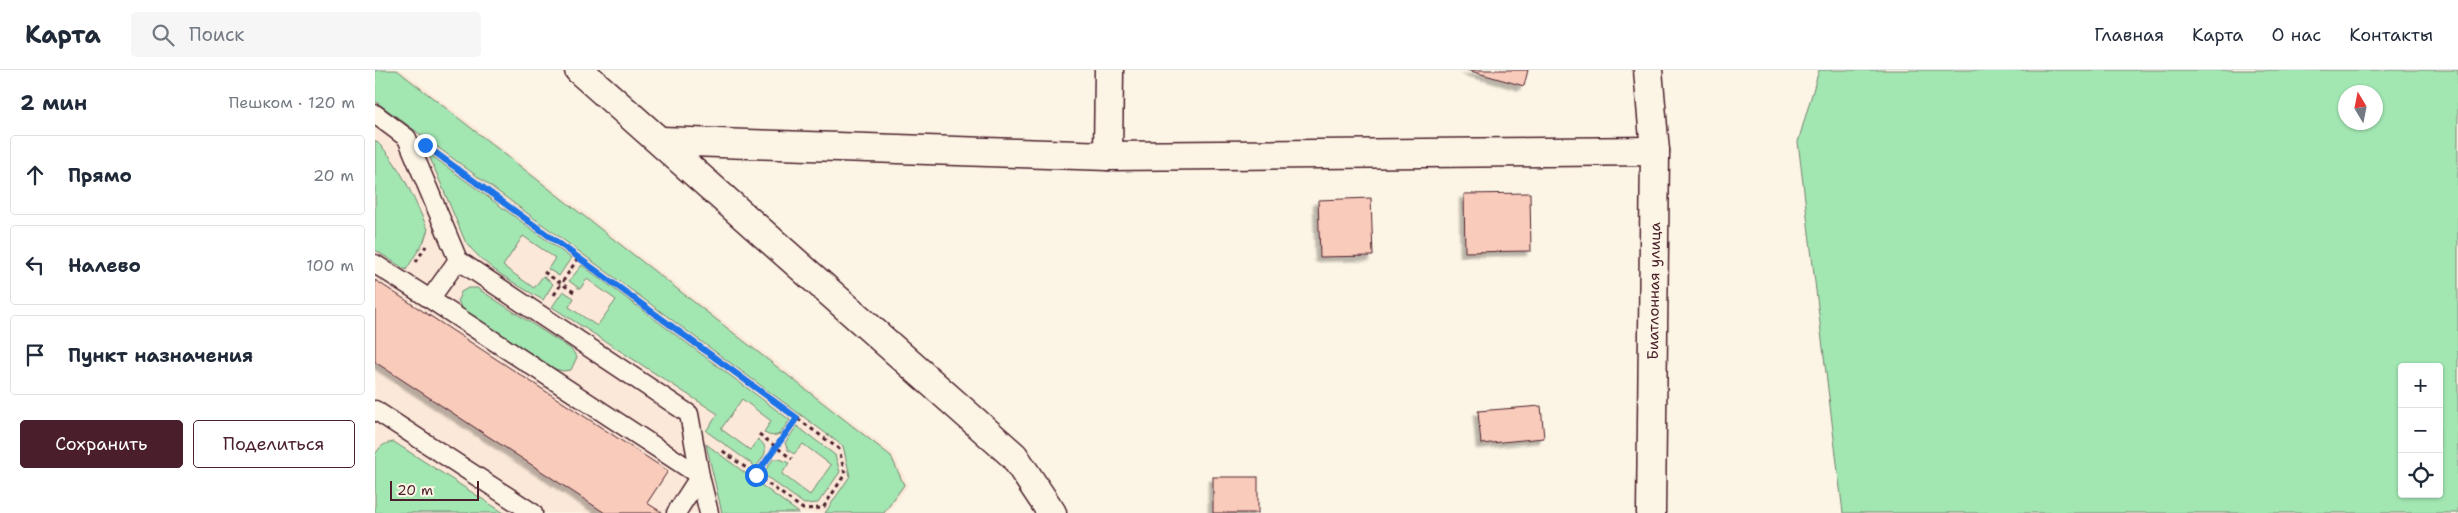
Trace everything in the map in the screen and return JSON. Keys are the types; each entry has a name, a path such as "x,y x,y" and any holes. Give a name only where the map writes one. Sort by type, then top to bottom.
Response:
{"street":[{"path":"579,70 1014,456 1052,513"},
{"path":"1109,70 1109,156"},
{"name":"Биатлонная улица","path":"1649,70 1655,151 1651,513"},
{"path":"661,141 1109,156 1655,151"}],"lane":[{"path":"375,114 407,138 457,260 689,414 709,513"},
{"path":"430,299 457,260"},
{"path":"375,264 700,476"},
{"path":"377,416 533,513"},
{"path":"676,513 700,476"}],"path":[{"path":"440,157 839,449 845,474 823,508 803,509 713,444"},
{"path":"552,297 578,258"},
{"path":"545,272 577,294"},
{"path":"756,475 797,418"},
{"path":"759,434 792,459"}],"shaded area":[{"path":"375,70 402,70 894,454 908,485 888,513 375,513"}],"green space":[{"path":"375,70 397,70 891,456 904,485 884,513 825,513 850,476 843,446 375,101"},
{"path":"1819,70 2458,70 2458,513 1843,513 1798,142"},
{"path":"375,140 384,149 399,171 428,229 424,241 406,270 375,250"},
{"path":"428,153 571,258 559,276 548,269 555,258 523,236 503,266 534,288 543,276 553,284 543,300 491,267 465,241"},
{"path":"582,265 790,420 780,434 768,435 764,432 771,421 742,399 721,429 750,450 758,439 762,443 765,453 756,467 706,431 718,414 552,307 563,291 574,298 569,307 597,326 616,300 587,279 580,289 569,281"},
{"path":"468,288 477,288 571,349 577,357 571,370 555,369 461,308 458,300 461,292"},
{"path":"797,426 835,455 840,472 818,503 804,504 763,474 773,459 780,459 789,463 782,474 810,495 831,465 803,444 794,454 788,450 785,443"},
{"path":"394,442 504,513 375,513 375,455 383,446"},
{"path":"706,444 799,513 722,513"}],"building":[{"path":"1467,70 1528,70 1524,86"},
{"path":"1530,193 1531,251 1465,252 1464,194"},
{"path":"1371,198 1373,256 1320,257 1318,200"},
{"path":"375,280 668,471 647,503 663,513 605,513 375,362"},
{"path":"1541,406 1544,438 1481,444 1478,411"},
{"path":"1213,477 1258,477 1258,513 1213,513"}],"route":[{"path":"425,145 797,418 756,475"}]}
